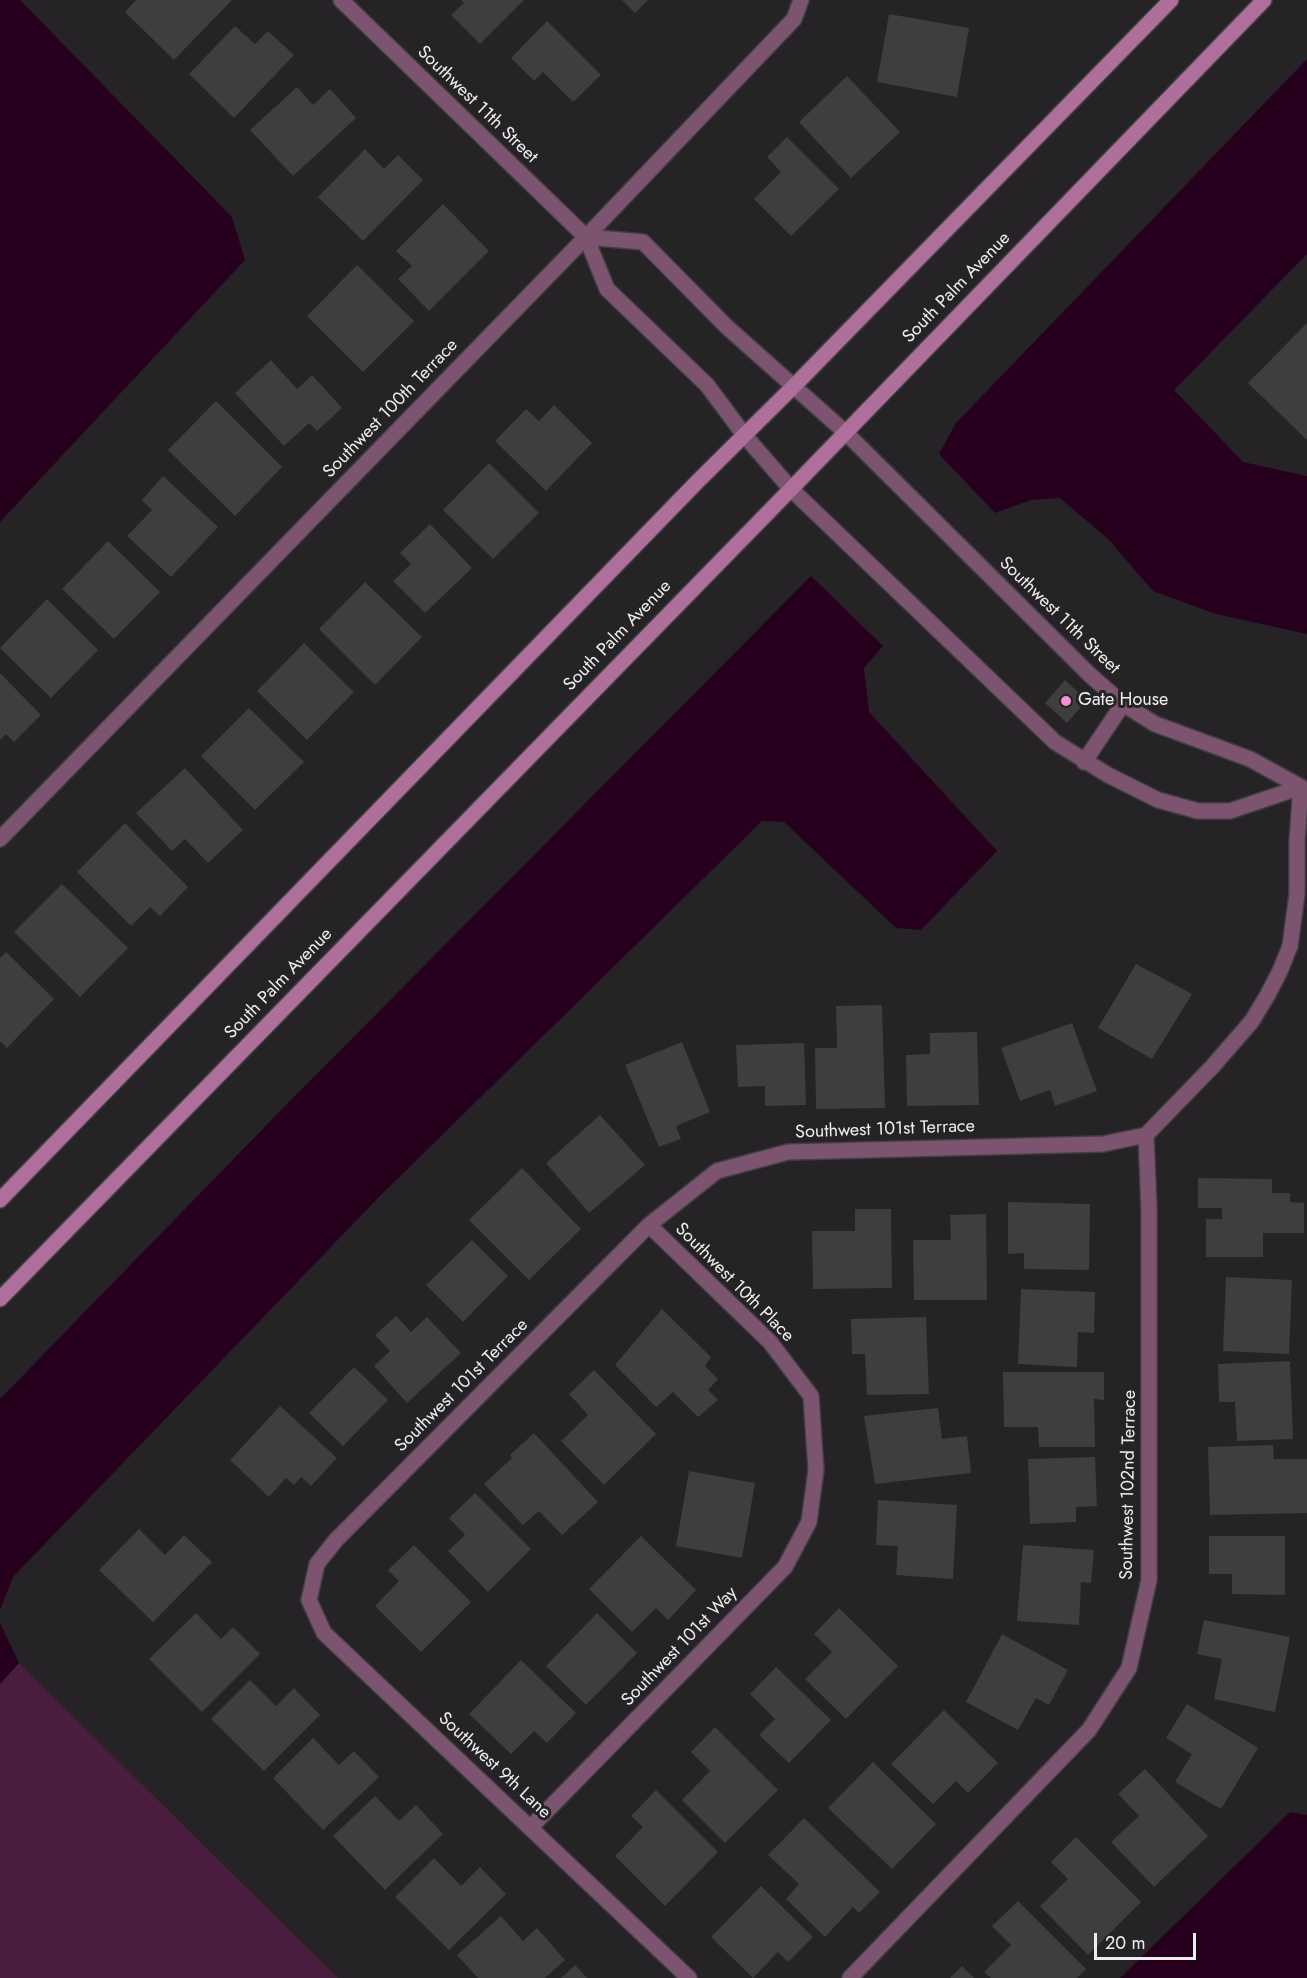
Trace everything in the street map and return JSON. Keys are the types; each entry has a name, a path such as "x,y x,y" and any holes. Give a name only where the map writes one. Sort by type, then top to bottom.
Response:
{"main road":[{"path":"0,1200 697,482 745,436 1171,0"},
{"name":"South Palm Avenue","path":"0,1299 791,489 1264,0"}],"street":[{"name":"Southwest 11th Street","path":"342,0 586,237 607,288 707,386 745,436 791,489 1047,735 1084,762 1158,800 1198,810 1230,811 1302,786"},
{"name":"Southwest 100th Terrace","path":"0,839 586,237 794,19 801,0"},
{"name":"Southwest 11th Street","path":"586,237 643,242 727,327 845,432 1090,675 1123,704 1155,723 1250,759 1302,786"},
{"path":"1084,762 1123,704"},
{"path":"1146,1135 1212,1067 1252,1021 1280,971 1290,946 1297,894 1297,841 1302,786"},
{"name":"Southwest 101st Terrace","path":"317,1564 336,1540 649,1226 717,1171 788,1152 1103,1144 1146,1135"},
{"name":"Southwest 102nd Terrace","path":"850,1978 1089,1730 1129,1668 1149,1580 1149,1210 1146,1135"},
{"name":"Southwest 10th Place","path":"649,1226 770,1342 811,1396 816,1470"},
{"name":"Southwest 101st Way","path":"531,1827 785,1567 809,1522 816,1470"},
{"name":"Southwest 9th Lane","path":"317,1564 309,1600 324,1633 689,1978"}],"shaded area":[{"path":"0,0 20,0 232,217 245,260 0,522"},
{"path":"1307,59 1307,254 1174,390 1243,462 1307,476 1307,634 1216,614 1153,591 1108,539 1060,498 1031,500 995,513 939,454 956,423"},
{"path":"811,576 883,646 864,668 869,712 997,851 921,930 896,928 784,822 762,821 380,1196 13,1577 0,1610 0,1399 289,1102"},
{"path":"0,1623 19,1663 0,1684"},
{"path":"19,1663 338,1978 0,1978 0,1684"},
{"path":"1290,1812 1307,1815 1307,1978 1120,1978"}],"building":[{"path":"136,0 232,0 174,60 125,12"},
{"path":"461,0 524,0 480,44 451,15 464,3"},
{"path":"622,0 648,0 635,13"},
{"path":"889,14 969,28 957,97 877,82"},
{"path":"547,21 601,75 573,102 543,72 534,81 511,58"},
{"path":"235,26 255,44 268,31 294,55 234,118 189,74"},
{"path":"847,76 900,132 851,178 799,122"},
{"path":"297,87 313,105 330,89 356,118 293,176 250,130"},
{"path":"787,137 839,189 791,236 754,199 781,172 767,157"},
{"path":"365,149 384,169 398,155 423,180 363,241 318,197"},
{"path":"443,204 489,251 429,311 398,279 412,266 396,251"},
{"path":"357,265 414,321 363,372 307,316"},
{"path":"1307,323 1307,440 1248,383"},
{"path":"271,360 297,389 312,375 342,408 317,431 309,423 284,446 235,393"},
{"path":"216,401 282,467 235,516 168,450"},
{"path":"554,405 592,443 546,491 495,441 526,409 539,421"},
{"path":"489,463 539,513 493,559 443,510"},
{"path":"163,476 218,527 171,577 127,536 152,510 142,500"},
{"path":"430,524 472,568 425,613 393,581 411,564 400,553"},
{"path":"108,541 160,592 114,639 62,589"},
{"path":"365,582 422,637 375,685 319,629"},
{"path":"47,599 98,650 51,698 0,648"},
{"path":"304,643 354,692 307,740 257,691"},
{"path":"0,673 41,715 14,742 6,734 0,740"},
{"name":"Gate House","path":"1065,680 1087,700 1067,723 1045,703"},
{"path":"249,708 304,762 255,810 201,756"},
{"path":"185,768 243,830 208,863 185,839 172,851 136,813"},
{"path":"125,823 188,887 160,916 150,907 131,926 77,872"},
{"path":"62,884 128,948 80,997 14,932"},
{"path":"6,952 54,999 7,1048 0,1041 0,958"},
{"path":"1136,964 1192,994 1152,1059 1098,1028"},
{"path":"882,1005 885,1108 816,1109 815,1048 837,1048 836,1006"},
{"path":"1072,1023 1097,1091 1055,1106 1050,1090 1020,1101 1001,1048"},
{"path":"977,1032 979,1105 907,1106 906,1055 930,1054 930,1033"},
{"path":"682,1042 710,1112 676,1126 681,1139 659,1147 625,1065"},
{"path":"804,1043 806,1105 765,1106 765,1086 738,1087 736,1045"},
{"path":"600,1115 645,1165 589,1213 546,1163"},
{"path":"522,1168 581,1229 529,1280 469,1220"},
{"path":"1198,1178 1272,1179 1272,1193 1290,1193 1290,1202 1304,1203 1304,1233 1263,1233 1263,1257 1206,1257 1206,1219 1222,1219 1222,1208 1198,1208"},
{"path":"1008,1202 1090,1204 1089,1270 1024,1269 1024,1253 1008,1254"},
{"path":"855,1209 891,1209 892,1288 813,1289 812,1231 855,1231"},
{"path":"986,1214 987,1300 914,1300 913,1240 951,1240 950,1215"},
{"path":"472,1240 508,1276 463,1322 426,1285"},
{"path":"1226,1277 1292,1280 1289,1354 1223,1351"},
{"path":"1021,1289 1095,1292 1094,1333 1078,1332 1077,1367 1018,1364"},
{"path":"662,1309 711,1357 705,1366 718,1379 708,1390 718,1400 698,1417 673,1392 656,1407 615,1365"},
{"path":"396,1316 411,1332 427,1317 461,1353 407,1403 374,1366 390,1351 375,1335"},
{"path":"926,1317 929,1394 867,1395 865,1354 852,1354 851,1319"},
{"path":"1290,1361 1293,1439 1237,1441 1235,1402 1219,1402 1218,1364"},
{"path":"354,1367 388,1400 343,1446 309,1413"},
{"path":"594,1370 656,1434 604,1485 561,1441 588,1415 569,1394"},
{"path":"1003,1372 1104,1372 1104,1400 1094,1399 1095,1447 1039,1447 1038,1427 1004,1427"},
{"path":"280,1406 337,1458 311,1486 301,1477 294,1485 286,1478 269,1497 230,1460"},
{"path":"938,1408 942,1439 967,1436 971,1473 875,1484 864,1416"},
{"path":"534,1433 598,1502 562,1535 539,1511 523,1525 484,1484"},
{"path":"1273,1445 1274,1459 1307,1459 1307,1513 1210,1515 1208,1447"},
{"path":"1095,1457 1097,1506 1076,1507 1076,1522 1030,1524 1028,1459"},
{"path":"689,1471 755,1483 742,1558 676,1546"},
{"path":"475,1493 531,1549 488,1592 448,1551 465,1535 449,1518"},
{"path":"878,1500 957,1505 953,1579 896,1575 898,1546 876,1545"},
{"path":"139,1529 165,1555 184,1535 212,1562 153,1622 99,1570"},
{"path":"641,1536 696,1590 668,1620 656,1608 632,1632 589,1589"},
{"path":"1209,1536 1285,1536 1285,1595 1232,1594 1232,1574 1209,1574"},
{"path":"414,1545 471,1602 421,1652 375,1606 399,1581 388,1570"},
{"path":"1023,1545 1094,1550 1091,1583 1081,1582 1079,1625 1017,1621"},
{"path":"839,1608 898,1666 846,1719 805,1679 832,1652 814,1634"},
{"path":"196,1613 221,1639 233,1627 260,1654 202,1712 149,1659"},
{"path":"597,1613 637,1653 586,1705 546,1666"},
{"path":"1204,1620 1290,1637 1275,1712 1214,1699 1222,1659 1197,1654"},
{"path":"1002,1634 1068,1670 1049,1705 1036,1698 1018,1730 966,1702"},
{"path":"521,1660 576,1713 547,1743 534,1731 511,1754 469,1714"},
{"path":"776,1667 831,1720 789,1763 759,1735 775,1719 750,1694"},
{"path":"250,1680 276,1706 294,1688 320,1715 264,1771 211,1719"},
{"path":"1187,1704 1258,1748 1221,1809 1175,1782 1192,1754 1166,1738"},
{"path":"944,1710 998,1763 968,1793 956,1781 933,1804 891,1764"},
{"path":"715,1727 778,1790 725,1843 682,1800 710,1771 691,1752"},
{"path":"313,1738 339,1765 354,1751 379,1777 323,1830 273,1778"},
{"path":"873,1762 936,1824 892,1869 828,1808"},
{"path":"1145,1769 1208,1836 1154,1887 1111,1842 1139,1816 1118,1794"},
{"path":"656,1790 718,1852 665,1906 615,1856 643,1827 631,1816"},
{"path":"375,1796 399,1821 416,1805 443,1834 385,1890 333,1836"},
{"path":"804,1818 880,1892 859,1913 853,1907 825,1937 786,1899 799,1884 768,1855"},
{"path":"1076,1837 1141,1902 1088,1955 1040,1906 1068,1879 1051,1862"},
{"path":"434,1858 461,1886 480,1867 506,1894 449,1950 395,1897"},
{"path":"761,1886 813,1937 788,1962 778,1952 753,1978 711,1937"},
{"path":"1018,1901 1086,1969 1077,1978 991,1978 984,1972 1011,1945 992,1926"},
{"path":"501,1916 523,1941 537,1928 565,1960 545,1978 478,1978 457,1955"},
{"path":"575,1965 587,1978 561,1978"},
{"path":"962,1966 974,1978 950,1978"}],"place":[{"name":"Gate House","path":"1066,701"}]}
